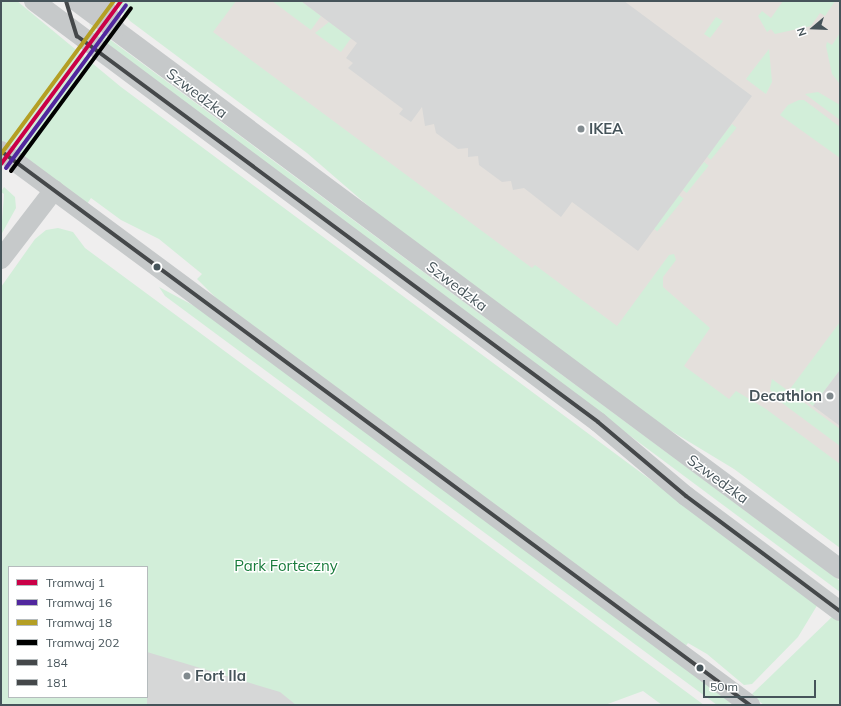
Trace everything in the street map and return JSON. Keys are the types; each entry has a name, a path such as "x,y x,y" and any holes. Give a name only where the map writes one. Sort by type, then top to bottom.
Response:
{"street":[{"name":"Szwedzka","path":"34,1 77,36 598,422 686,496 840,611"},
{"path":"66,1 77,36"},
{"name":"Szwedzka","path":"76,1 119,36 840,569"},
{"path":"102,1 119,36"},
{"path":"1,151 750,705"},
{"path":"1,259 54,190"}],"shaded area":[{"path":"194,1 840,1 840,508 750,435 197,25"}],"green space":[{"path":"1,1 17,1 121,87 818,604 798,637 752,684 744,685 707,654 688,643 685,647 221,303 197,279 202,274 159,239 121,220 91,198 87,204 1,141"},
{"path":"113,1 236,1 213,32 532,268 535,265 617,326 669,255 674,254 676,260 663,277 663,287 710,328 684,366 729,399 736,391 766,409 840,464 840,548 734,469 663,426 381,217 307,153 130,21"},
{"path":"272,1 301,1 321,16 311,30"},
{"path":"783,1 835,1 825,16 820,13 811,26 775,34 771,29 767,32 758,16 762,11 771,18"},
{"path":"716,17 723,21 710,38 704,34"},
{"path":"329,22 351,38 341,52 315,33"},
{"path":"89,24 840,581 840,592 98,40"},
{"path":"840,33 840,84 832,74 826,46 827,42 832,45"},
{"path":"769,49 772,82 766,94 746,79"},
{"path":"818,92 840,105 840,120 805,94"},
{"path":"799,100 804,100 840,127 840,158 780,115 788,105"},
{"path":"732,124 737,128 711,160 706,156"},
{"path":"704,162 709,166 687,193 682,189"},
{"path":"4,187 15,197 16,208 1,235 4,194 1,192"},
{"path":"679,195 684,199 657,231 653,228"},
{"name":"Park Forteczny","path":"58,228 73,232 85,248 704,705 662,705 643,691 605,705 1,705 1,287 35,239 46,230"},
{"path":"159,287 200,309 733,703 717,705 165,296"},
{"path":"840,322 840,370 813,406 790,389"},
{"path":"772,379 840,429 840,446 774,397 770,389"},
{"path":"834,615 840,620 840,705 764,705 751,695"}],"building":[{"name":"IKEA","path":"301,1 624,1 752,96 638,251 572,202 561,217 524,188 513,190 511,181 502,182 479,165 478,156 468,157 468,148 458,149 436,133 434,124 425,126 422,107 411,122 399,114 403,109 348,68 353,63 346,58 357,43"},
{"name":"Decathlon","path":"840,370 840,426 813,406"},
{"name":"Fort IIa","path":"148,652 280,692 296,705 147,705"}],"tram line":[{"name":"18","path":"1,154 114,1"},
{"name":"1","path":"1,164 121,1"},
{"name":"16","path":"6,168 126,5"},
{"name":"202","path":"11,171 131,8"}],"transit line":[{"name":"181","path":"66,1 77,36 598,422 686,496 840,611"},
{"name":"184","path":"1,151 750,705"}],"place":[{"name":"IKEA","path":"581,129"},
{"name":"Decathlon","path":"830,396"},
{"name":"Fort IIa","path":"187,676"}]}
